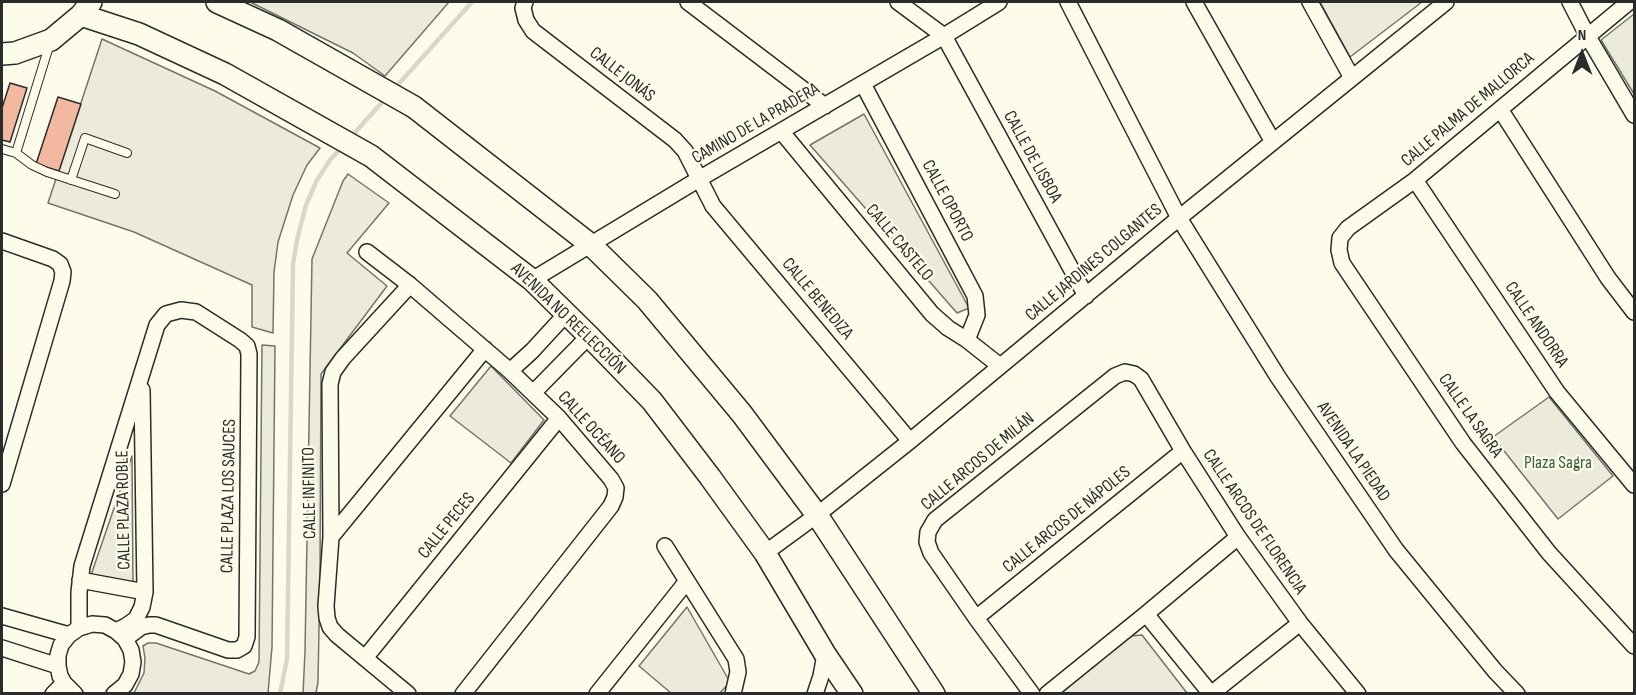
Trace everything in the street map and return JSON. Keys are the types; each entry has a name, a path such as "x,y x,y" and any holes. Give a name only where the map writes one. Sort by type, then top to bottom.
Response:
{"main road":[{"path":"218,2 278,30 414,107 591,245 647,300 742,414 817,515 934,693"},
{"path":"2,54 15,53 51,40 86,8"},
{"name":"AVENIDA NO REELECCIÓN","path":"86,8 225,74 371,156 532,280 652,401 765,553 825,654 852,693"}],"street":[{"name":"CALLE JONÁS","path":"525,2 526,20 533,31 675,140 685,151 699,179"},
{"path":"688,2 825,106"},
{"path":"898,2 944,36"},
{"name":"CAMINO DE LA PRADERA","path":"532,280 999,2"},
{"name":"AVENIDA LA PIEDAD","path":"1068,2 1179,218 1278,377 1396,550 1495,671 1516,693"},
{"path":"1194,2 1273,142"},
{"path":"1310,2 1352,78"},
{"name":"CALLE JARDINES COLGANTES","path":"765,553 910,441 1179,218 1446,2"},
{"path":"1570,2 1635,115"},
{"name":"CALLE PALMA DE MALLORCA","path":"1339,250 1340,238 1348,228 1415,180 1629,2"},
{"name":"CALLE DE LISBOA","path":"944,36 1086,296"},
{"name":"CALLE OPORTO","path":"863,84 975,296 977,315 967,340"},
{"path":"1500,109 1608,278 1635,312"},
{"name":"CALLE CASTELO","path":"781,131 932,314 1000,366"},
{"name":"CALLE BENEDIZA","path":"699,179 713,206 910,441"},
{"name":"CALLE ANDORRA","path":"1415,180 1557,392 1635,484"},
{"path":"2,241 53,259 60,264 63,272 2,484"},
{"name":"CALLE LA SAGRA","path":"1339,250 1342,263 1463,443 1549,553 1635,646"},
{"name":"CALLE OCÉANO","path":"367,252 410,285 510,371 559,418 611,479 616,488 611,506 463,693"},
{"name":"CALLE INFINITO","path":"408,693 337,635 330,627 326,606 331,537 329,401 333,372 410,285"},
{"name":"CALLE PLAZA ROBLE","path":"74,631 82,566 157,325 166,314 181,310 196,312 247,346"},
{"path":"510,371 566,314"},
{"path":"533,393 589,336"},
{"name":"CALLE PLAZA LOS SAUCES","path":"121,635 141,627 156,625 228,650 237,650 244,646 247,637 250,374 247,346"},
{"path":"331,537 485,349"},
{"name":"CALLE ARCOS DE FLORENCIA","path":"1125,372 1141,379 1183,452 1238,537 1300,623 1357,693"},
{"name":"CALLE ARCOS DE MILÁN","path":"1032,693 976,618 932,553 927,542 928,532 935,520 1115,376 1125,372"},
{"name":"CALLE PLAZA ROBLE","path":"121,635 126,626 136,619 142,607 145,592 142,375"},
{"name":"CALLE PECES","path":"365,658 559,418"},
{"name":"CALLE ARCOS DE NÁPOLES","path":"976,618 1183,452"},
{"path":"1047,693 1238,537"},
{"path":"665,546 736,659 738,672 733,693"},
{"path":"80,580 145,592"},
{"path":"597,693 687,581"},
{"path":"1146,614 1211,693 1300,623"},
{"path":"2,616 74,631"},
{"path":"64,690 58,666 61,645 74,631 92,624 105,626 121,635 131,650 133,662 130,674 124,685 114,693"},
{"path":"2,648 58,666"},
{"path":"815,693 825,654"}],"lane":[{"path":"16,153 51,40"},
{"path":"71,180 85,138 127,153"},
{"path":"2,149 16,153 32,165 115,194"}],"green space":[{"path":"250,2 449,2 385,76 353,53"},
{"path":"1320,2 1422,2 1350,57"},
{"path":"1634,14 1634,94 1601,40"},
{"path":"102,39 215,91 320,148 307,165 293,195 278,242 274,272 273,333 252,327 252,285 134,232 48,203"},
{"path":"864,114 969,308 957,313 810,145"},
{"path":"348,174 389,203 347,253 387,286 321,374 318,682 316,693 303,694 312,259 343,181"},
{"path":"262,345 275,346 272,647 268,693 134,693 144,673 143,646 148,643 156,643 249,674 255,671 259,662"},
{"path":"491,366 544,420 511,463 450,416"},
{"name":"Plaza Sagra","path":"1549,397 1613,476 1558,519 1493,437"},
{"path":"132,456 133,582 91,575"},
{"path":"687,607 730,682 720,693 671,693 639,666"},
{"path":"1142,635 1187,693 1060,694 1130,636"}],"building":[{"path":"10,83 27,88 10,142 2,140 2,108"},
{"path":"58,97 81,104 59,171 36,164"}],"waterway":[{"path":"395,88 472,2"},
{"path":"351,137 385,99"},
{"path":"280,694 287,659 293,264 306,205 317,180 330,160 343,146"}]}
